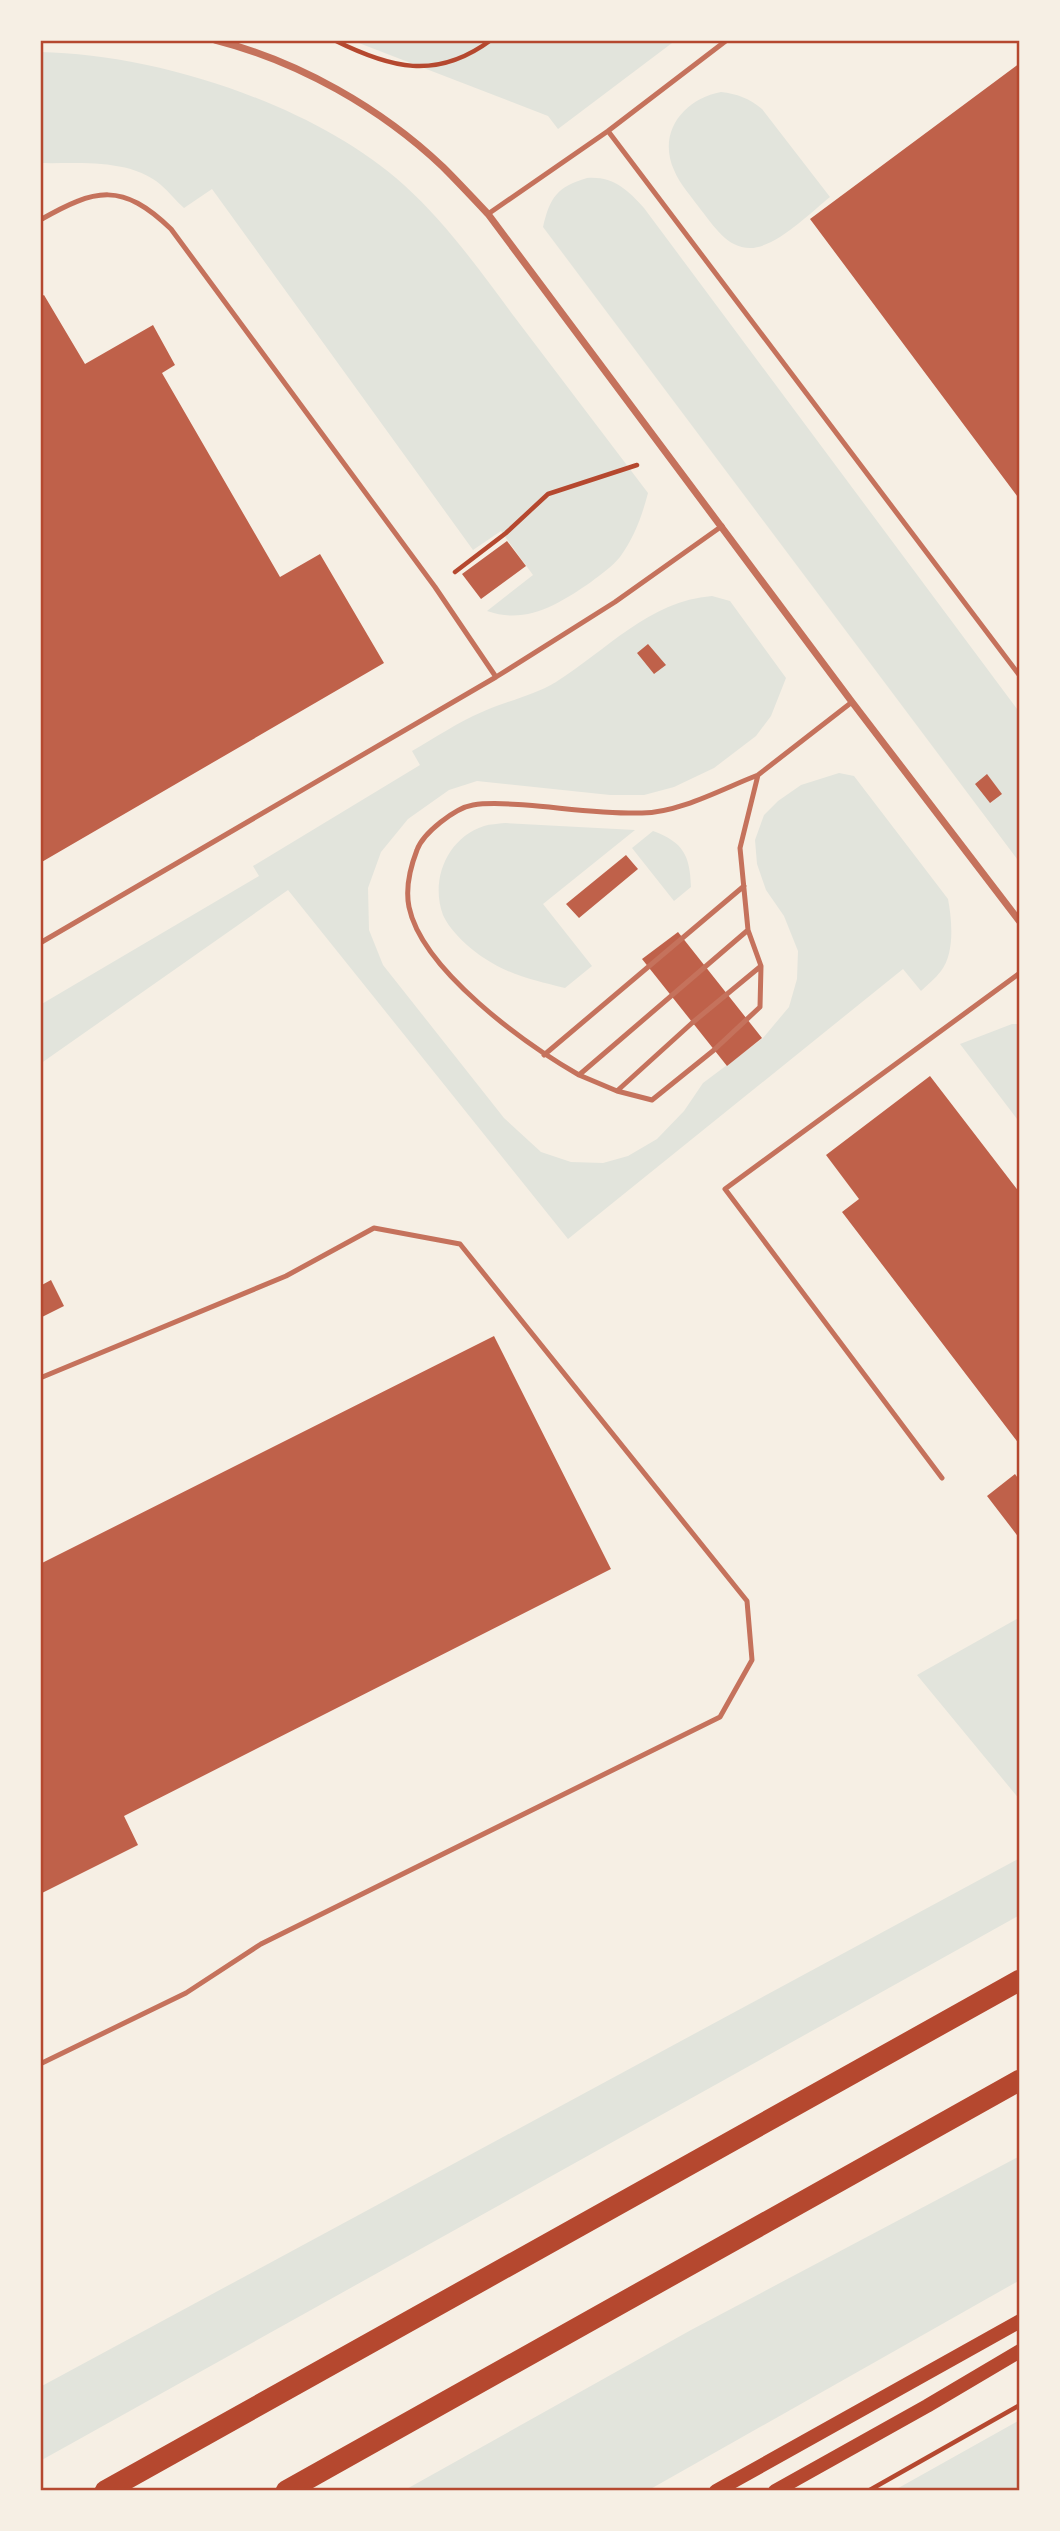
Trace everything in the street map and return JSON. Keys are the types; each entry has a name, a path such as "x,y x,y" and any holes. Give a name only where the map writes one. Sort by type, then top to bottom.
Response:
{"highway":[{"path":"105,2491 1020,1980"},
{"path":"286,2491 1020,2080"}],"main road":[{"path":"716,2491 1020,2321"},
{"path":"775,2491 938,2400 1020,2350"}],"street":[{"path":"215,40 281,63 334,88 383,118 442,166 488,214 852,702 1020,922"}],"lane":[{"path":"488,214 608,131 727,40"},
{"path":"608,131 1020,676"},
{"path":"40,220 75,200 109,193 152,210 171,229 435,587 496,677"},
{"path":"40,943 496,677 615,602 722,526"},
{"path":"758,775 740,848 748,930 761,967 760,1007 714,1050 652,1100 617,1091 579,1075 544,1055 463,989 423,940 409,907 408,873 420,842 444,820 471,806 499,804 644,813 667,809 758,775 852,702"},
{"path":"544,1055 744,886"},
{"path":"579,1075 748,930"},
{"path":"617,1091 692,1023 761,967"},
{"path":"942,1478 725,1189 1020,973"},
{"path":"40,1378 286,1276 374,1228 460,1244 747,1601 752,1660 720,1717 261,1944 186,1993 40,2064"}],"path":[{"path":"334,40 368,57 404,66 442,66 491,40"},
{"path":"435,587 506,533 548,494 637,465"},
{"path":"868,2491 1020,2405"}],"shaded area":[{"path":"351,40 676,40 558,129 548,116"},
{"path":"40,52 134,62 233,89 281,108 326,131 368,156 404,185 463,249 648,493 633,534 617,561 579,590 542,610 515,615 487,611 533,575 501,531 473,550 212,189 184,208 161,185 134,170 103,164 40,163"},
{"path":"721,92 743,97 762,109 830,197 782,236 760,246 742,247 722,235 683,186 670,156 669,143 677,119 696,102"},
{"path":"587,178 612,182 632,195 644,208 1020,713 1020,863 543,227 556,195 568,185"},
{"path":"712,596 730,601 786,678 771,716 756,736 714,768 674,787 644,795 610,795 477,781 449,790 408,819 381,852 368,888 369,930 383,965 504,1118 541,1152 571,1162 603,1163 628,1156 657,1139 684,1111 703,1083 763,1038 789,1007 797,979 798,951 784,916 766,890 757,864 755,840 764,815 801,785 839,773 854,776 948,899 951,926 949,955 941,971 921,991 903,969 568,1239 288,890 40,1064 40,1005 259,876 253,866 420,765 412,751 473,716 556,682 648,617 689,600"},
{"path":"505,823 635,830 543,904 592,966 565,988 523,977 493,964 461,939 443,915 439,888 445,862 451,850 471,832 486,825"},
{"path":"653,831 678,845 689,866 691,887 674,901 632,848"},
{"path":"1012,1024 1020,1024 1020,1123 960,1044"},
{"path":"1020,1617 1020,1800 917,1675"},
{"path":"1020,1858 1020,1915 40,2461 40,2387"},
{"path":"1020,2156 1020,2280 647,2491 403,2491 691,2330"},
{"path":"1020,2420 1020,2491 893,2491"}],"building":[{"path":"1020,63 1020,500 810,219"},
{"path":"44,295 85,364 153,325 175,365 162,373 280,577 320,554 384,663 40,863 40,297"},
{"path":"507,541 526,566 481,599 462,574"},
{"path":"648,644 666,665 654,674 637,653"},
{"path":"987,774 1002,794 990,803 975,784"},
{"path":"626,855 638,869 579,918 566,904"},
{"path":"678,932 762,1038 727,1066 642,959"},
{"path":"930,1076 1020,1193 1020,1445 842,1212 859,1199 826,1155"},
{"path":"51,1280 64,1306 40,1318 40,1286"},
{"path":"494,1336 611,1569 124,1816 138,1845 40,1894 40,1564"},
{"path":"1015,1474 1020,1481 1020,1539 987,1496"}]}
